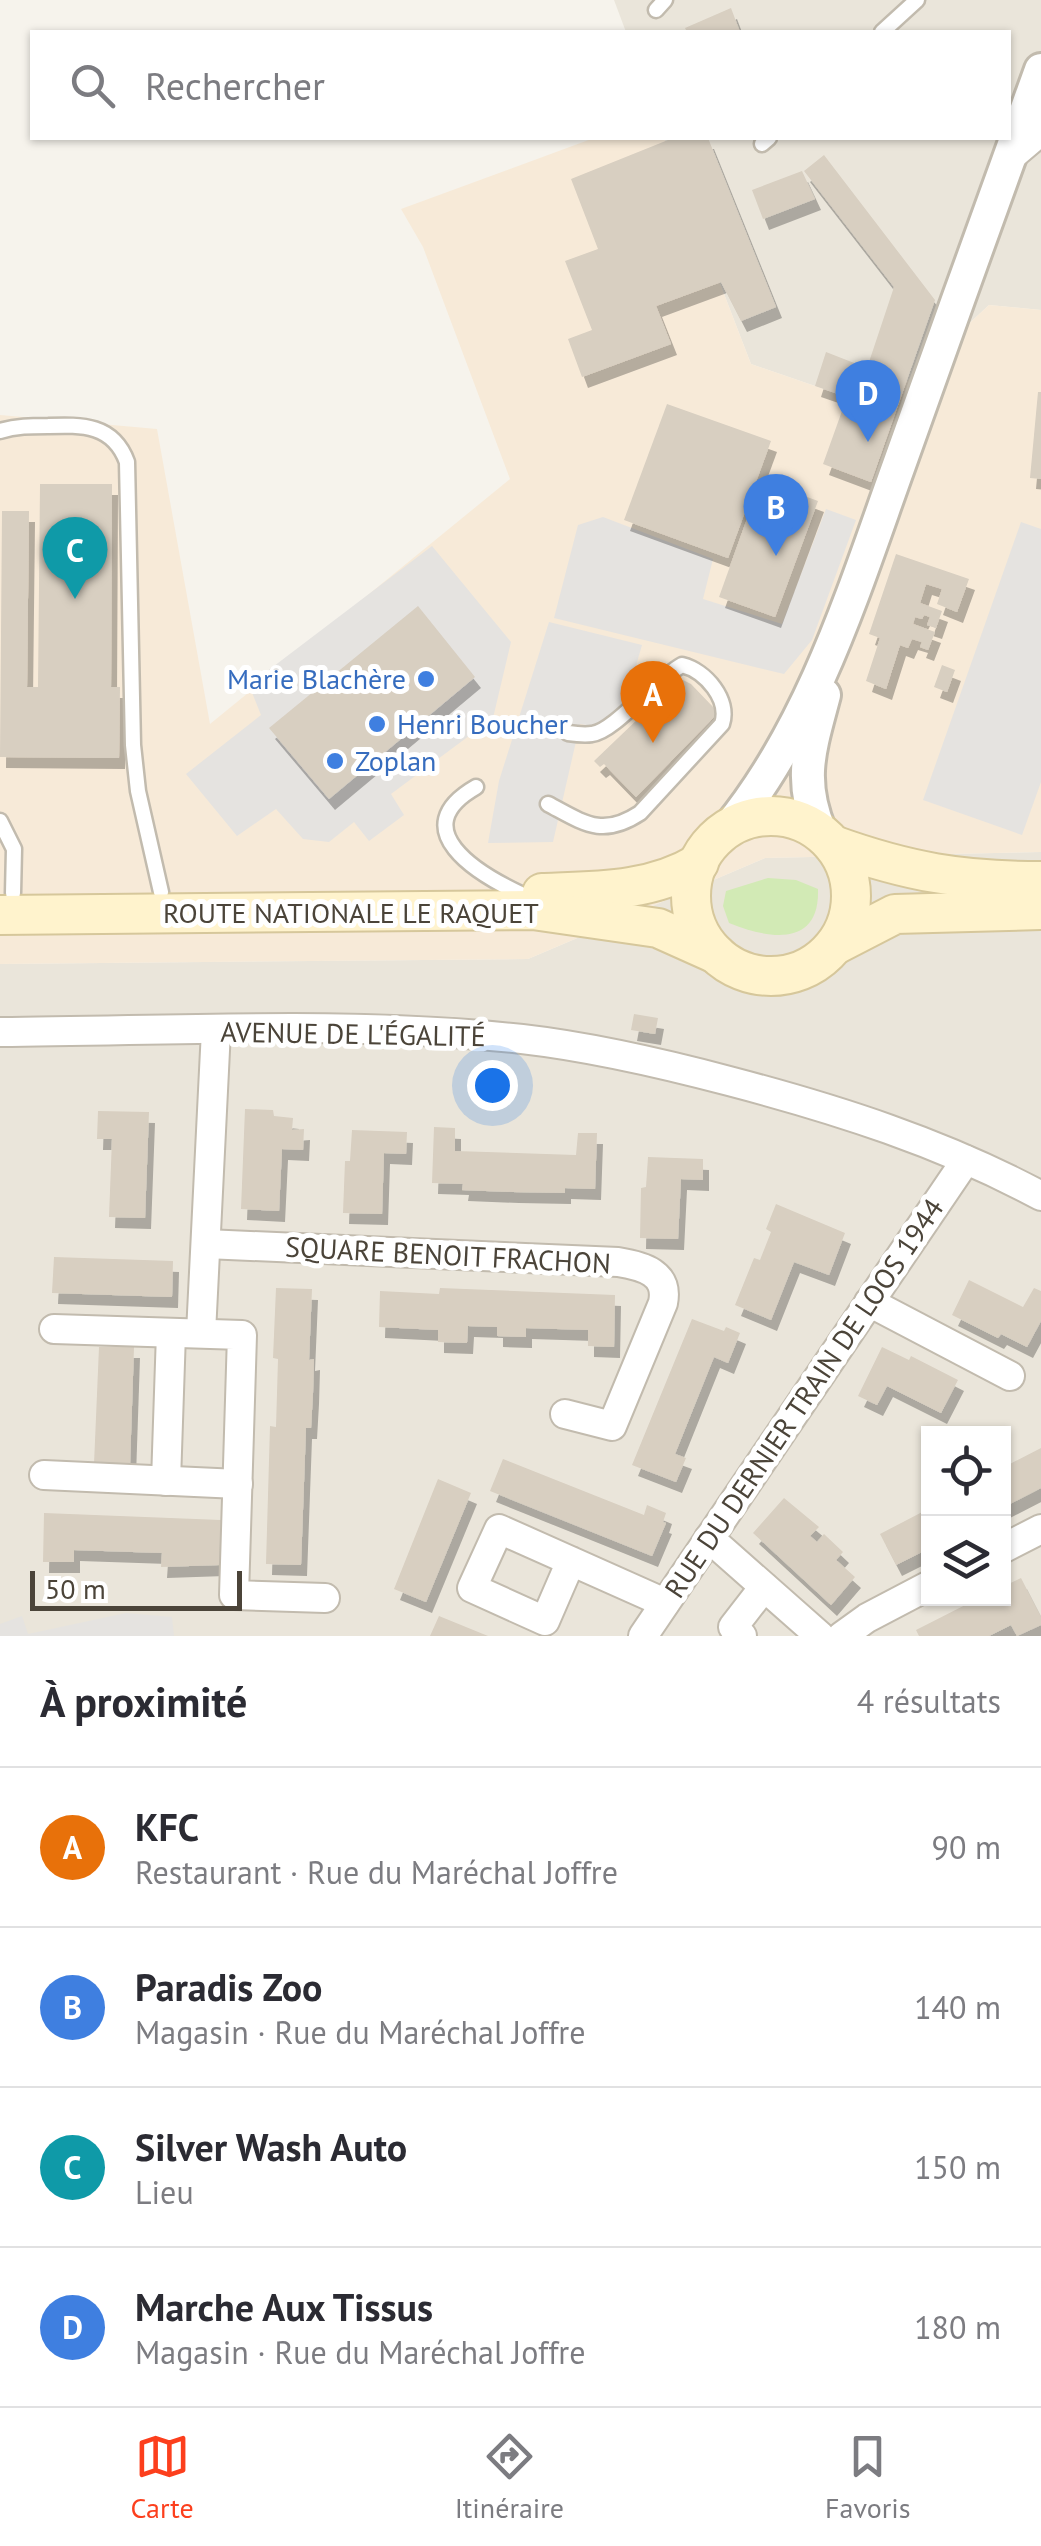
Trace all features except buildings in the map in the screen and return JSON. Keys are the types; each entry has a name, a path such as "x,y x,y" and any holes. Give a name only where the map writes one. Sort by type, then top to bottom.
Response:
{"main road":[{"path":"1041,881 936,875 880,862 827,839 805,823 779,816 752,818 728,829 708,847 693,880 692,906 700,932 716,954 738,969 773,976 808,968 835,944 894,914 1041,910"},
{"path":"827,839 846,868 852,894 848,921 835,944"},
{"name":"ROUTE NATIONALE LE RAQUET","path":"21,902 161,892 521,894 641,886 672,879 699,863"},
{"name":"ROUTE NATIONALE LE RAQUET","path":"21,902 520,910 646,926 671,932 716,954"}],"street":[{"path":"827,839 808,800 806,775 846,613 1041,70"},
{"path":"1009,158 1041,130"},
{"path":"728,829 771,767 846,613"},
{"path":"201,1334 216,1030"},
{"name":"AVENUE DE L'ÉGALITÉ","path":"0,1032 438,1032 620,1054 825,1108 966,1160 1041,1196"},
{"name":"RUE DU DERNIER TRAIN DE LOOS 1944","path":"643,1636 966,1160"},
{"name":"SQUARE BENOIT FRACHON","path":"206,1244 618,1262 653,1272 662,1283 663,1303 612,1426 564,1414"},
{"path":"869,1302 1010,1376"},
{"path":"54,1329 242,1335 234,1595 326,1598"},
{"path":"166,1481 171,1333"},
{"path":"44,1475 238,1484"},
{"path":"1011,1544 1041,1529"},
{"path":"709,1538 820,1636"},
{"path":"571,1561 665,1603"},
{"path":"742,1636 733,1627 764,1586"},
{"path":"842,1636 921,1590"}],"lane":[{"path":"884,30 917,0"},
{"path":"0,431 20,426 90,426 113,438 127,462 132,745 161,892"},
{"path":"548,804 597,828 624,824 640,813 722,724 726,710 722,699 698,672 682,665 596,734 568,733"},
{"path":"476,787 463,794 451,808 446,826 449,842 478,871 521,894"},
{"path":"0,822 14,849 21,902"}],"shaded area":[{"path":"614,0 1041,0 1041,310 989,305 906,382 859,364 847,397 751,364 665,140 1011,140 1011,30 625,30"},
{"path":"589,140 665,140 751,364 847,397 859,364 906,382 989,305 1041,310 1041,852 765,858 528,959 0,964 0,415 157,429 210,724 510,479 423,247 401,209"},
{"path":"826,509 856,520 812,640 784,674 554,618 578,525 603,517 713,559 703,599 782,624"},
{"path":"1021,522 1041,529 1041,782 1022,835 923,800"},
{"path":"432,546 511,642 493,718 391,794 404,815 369,841 354,822 329,842 303,839 276,809 237,836 186,774 261,715 249,685"},
{"path":"549,622 642,645 625,704 599,727 580,724 553,842 488,843 499,781"},
{"path":"1041,852 1041,1636 0,1636 0,964 528,959 765,858"},
{"path":"126,1613 172,1617 174,1636 0,1636 0,1624 22,1616 28,1634"}],"green space":[{"path":"768,878 796,880 818,889 816,908 801,930 775,935 729,923 723,906 726,891"}],"place":[{"name":"Marche Aux Tissus","path":"868,442"},
{"name":"Paradis Zoo","path":"776,556"},
{"name":"Silver Wash Auto","path":"75,599"},
{"name":"Marie Blachère","path":"426,679"},
{"name":"Henri Boucher","path":"377,724"},
{"name":"KFC","path":"653,743"},
{"name":"Zoplan","path":"335,761"}]}
